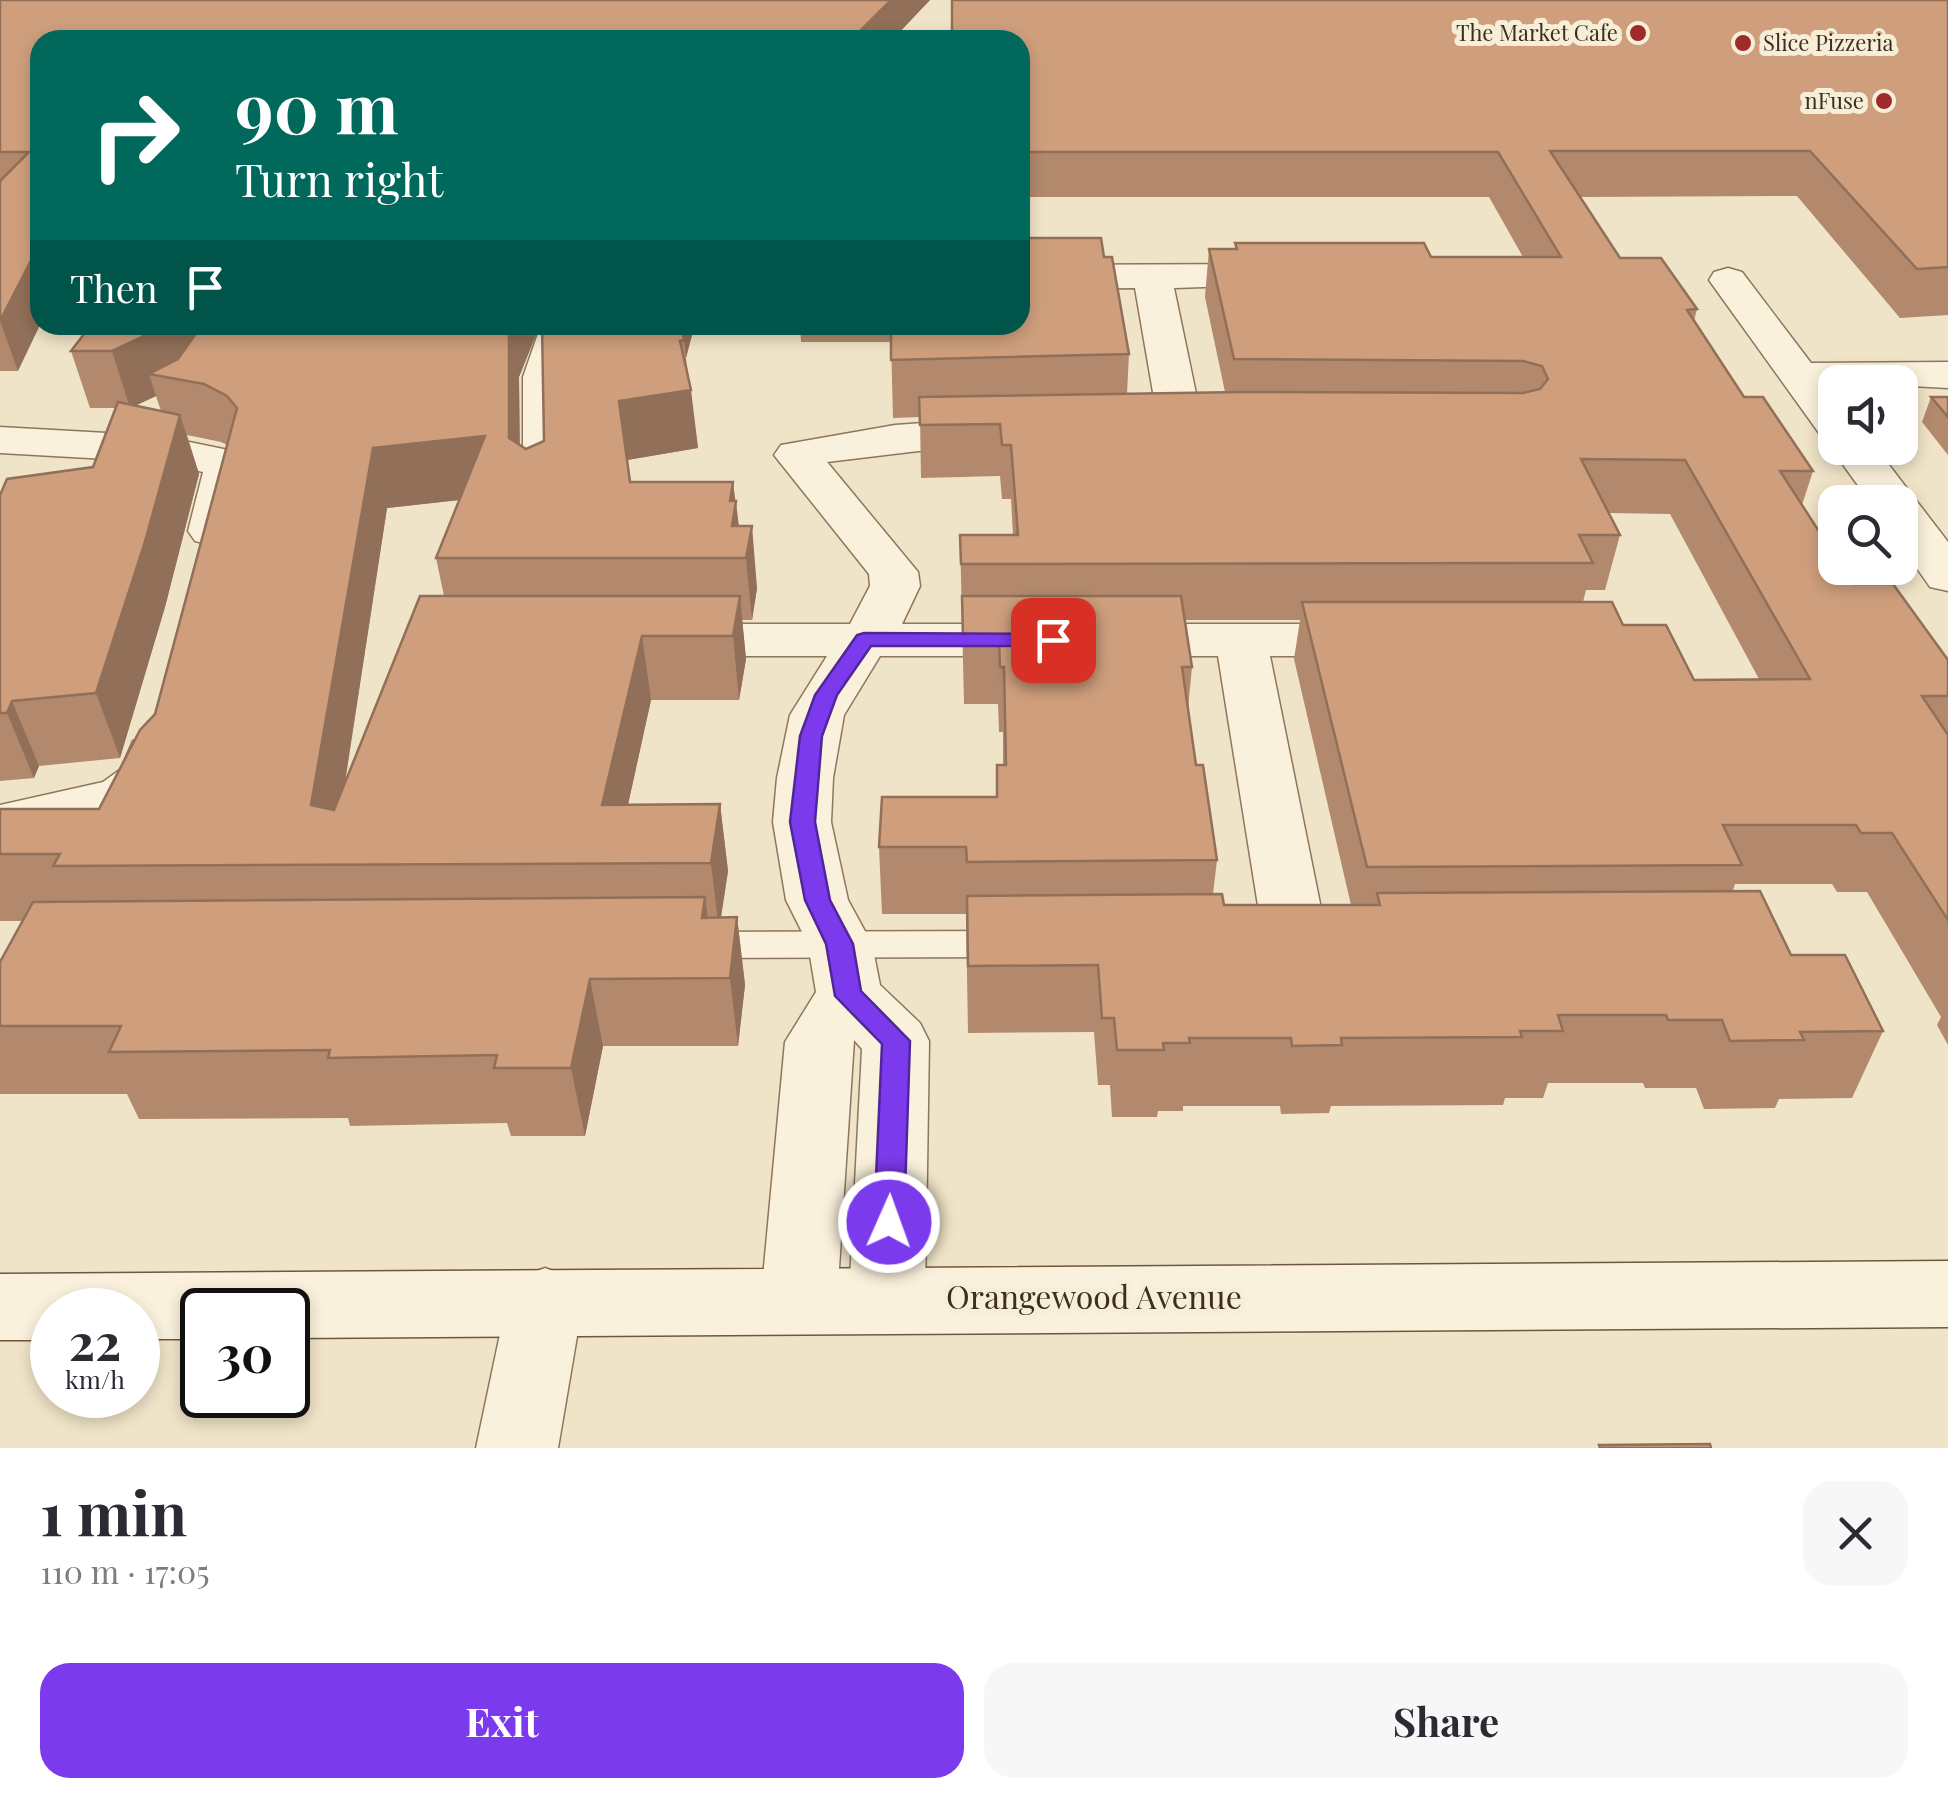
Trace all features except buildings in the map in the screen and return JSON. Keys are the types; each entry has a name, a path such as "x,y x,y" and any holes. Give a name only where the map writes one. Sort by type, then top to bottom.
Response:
{"street":[{"path":"1152,276 1180,428"},
{"path":"1030,277 1328,276"},
{"path":"1728,280 1818,401"},
{"path":"1799,376 1948,374"},
{"path":"99,445 162,414"},
{"path":"887,1299 896,1041 844,970 817,900 802,822 804,778 817,715 892,599 893,572 798,455 912,433 1030,430"},
{"path":"0,440 198,454 227,466 202,574"},
{"path":"1866,465 1881,485"},
{"path":"1918,535 1948,576"},
{"path":"614,640 1418,640"},
{"path":"1241,640 1296,943"},
{"path":"0,825 121,798 146,778 168,702"},
{"path":"798,1299 818,1042 844,970"},
{"name":"Orangewood Avenue","path":"0,1308 798,1299 1948,1294"},
{"path":"517,1448 546,1301"}],"lane":[{"path":"538,498 535,377 550,335"},
{"path":"660,946 844,970 1038,944"}],"place":[{"name":"The Market Cafe","path":"1638,33"},
{"name":"Slice Pizzeria","path":"1743,43"},
{"name":"nFuse","path":"1884,101"}],"route":[{"path":"889,1222 896,1041 849,996 840,944 817,900 802,822 811,736 826,695 864,640 1053,640"}]}
